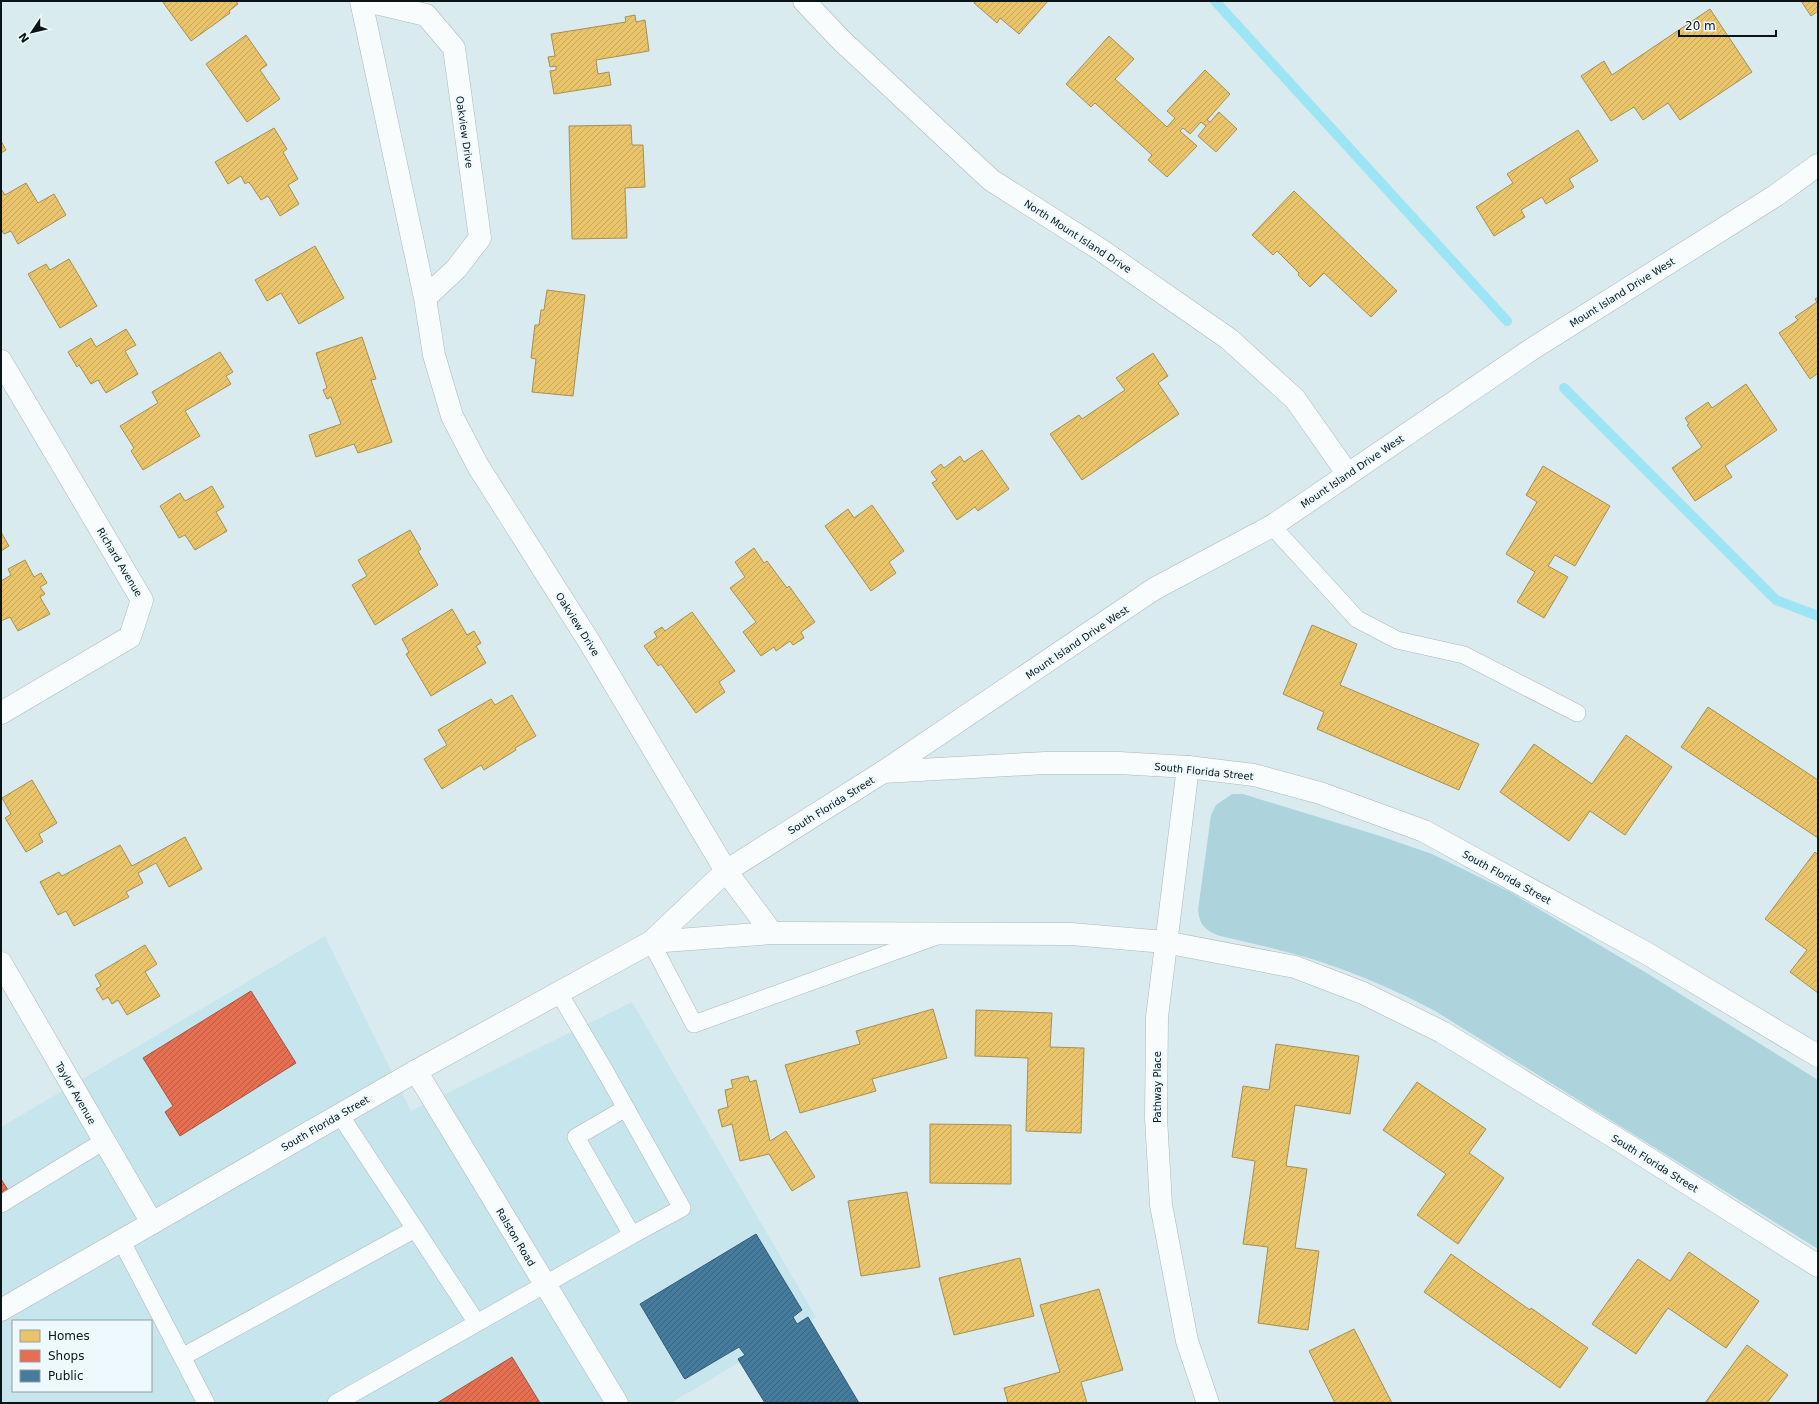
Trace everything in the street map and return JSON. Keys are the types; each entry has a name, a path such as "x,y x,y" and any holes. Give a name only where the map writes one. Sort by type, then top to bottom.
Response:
{"street":[{"name":"Oakview Drive","path":"361,1 425,298 434,355 452,416 478,466 590,643 726,871 772,933"},
{"name":"Oakview Drive","path":"367,1 426,15 454,48 480,238 456,269 425,298"},
{"name":"North Mount Island Drive","path":"804,1 841,40 991,180 1101,250 1229,339 1295,399 1347,474"},
{"name":"Mount Island Drive West","path":"883,772 1154,589 1272,526 1532,349 1775,196 1818,165"},
{"name":"Richard Avenue","path":"1,361 142,600 130,637 1,713"},
{"name":"South Florida Street","path":"1,1310 416,1071 651,942 726,871 883,772 1046,763 1119,763 1188,767 1254,775 1320,793 1424,831 1646,953 1818,1056"},
{"name":"Pathway Place","path":"1188,767 1165,942 1157,1016 1156,1118 1162,1205 1187,1341 1208,1403"},
{"name":"South Florida Street","path":"651,942 772,933 1071,934 1165,942 1295,967 1363,993 1435,1029 1619,1140 1818,1266"},
{"name":"Taylor Avenue","path":"1,963 152,1223"},
{"name":"Ralston Road","path":"416,1071 617,1403"}],"lane":[{"path":"1272,526 1357,619 1397,640 1464,655 1577,713"},
{"path":"651,942 694,1024 945,933"},
{"path":"336,1403 682,1208 559,993"},
{"path":"626,1108 576,1137 632,1235"},
{"path":"340,1115 477,1323"},
{"path":"1,1204 104,1141"},
{"path":"182,1357 415,1229"},
{"path":"121,1240 206,1403"}],"shaded area":[{"path":"1232,794 1243,794 1380,836 1432,854 1510,892 1645,972 1818,1080 1818,1249 1435,1011 1379,984 1336,967 1296,954 1220,936 1204,927 1200,920 1198,910 1211,815 1216,805"},
{"path":"325,936 411,1111 632,1002 816,1317 671,1403 1,1403 1,1127"}],"building: Homes":[{"path":"162,1 236,1 238,4 229,11 230,13 191,41"},
{"path":"975,1 1048,1 1019,34 1000,18 997,23 974,3"},
{"path":"1801,1 1818,1 1818,11 1811,16"},
{"path":"1710,9 1752,72 1680,120 1668,103 1643,120 1634,107 1611,121 1581,76 1604,61 1612,75"},
{"path":"635,15 636,22 645,20 649,51 596,60 598,74 609,72 611,85 554,94 550,71 556,70 556,66 550,67 548,57 555,56 551,34 626,22 625,17"},
{"path":"246,35 267,65 260,70 280,99 247,122 206,64"},
{"path":"1109,36 1134,59 1115,79 1167,127 1175,118 1167,111 1205,70 1230,94 1207,120 1210,122 1219,112 1237,129 1216,152 1198,136 1206,126 1201,122 1190,134 1183,128 1180,131 1197,146 1167,177 1148,160 1152,155 1095,103 1091,107 1066,84"},
{"path":"631,125 632,145 643,145 645,187 625,188 627,238 572,239 569,126"},
{"path":"274,128 287,149 283,152 298,179 288,185 299,204 280,216 268,196 261,200 248,182 245,184 241,176 228,184 215,162"},
{"path":"1578,130 1598,161 1569,179 1574,187 1546,204 1542,197 1521,210 1525,217 1494,236 1476,207 1513,183 1507,174"},
{"path":"1,141 6,150 1,153"},
{"path":"26,183 38,203 54,194 66,215 18,244 11,231 4,234 1,229 1,189 5,195"},
{"path":"1294,191 1397,291 1371,317 1324,273 1310,287 1298,275 1299,273 1277,251 1273,255 1252,235"},
{"path":"315,246 344,298 299,324 281,293 267,301 255,280"},
{"path":"69,259 97,306 60,328 28,274 46,264 50,270"},
{"path":"547,290 585,295 573,396 532,392 536,359 531,358 535,325 539,325 541,310 544,310"},
{"path":"1818,297 1818,373 1810,379 1779,333 1798,320 1795,317 1817,302 1815,299"},
{"path":"126,329 136,345 125,351 138,374 106,393 98,380 91,384 79,365 77,367 68,352 91,338 96,347"},
{"path":"362,337 376,379 371,380 392,442 358,453 354,444 316,457 309,435 341,424 331,397 327,399 323,390 327,388 316,353"},
{"path":"220,352 233,372 226,376 231,384 185,411 200,436 143,470 131,451 134,448 120,426 158,403 152,392"},
{"path":"1153,353 1168,376 1158,383 1179,414 1082,480 1050,434 1079,415 1082,419 1125,390 1116,378"},
{"path":"1746,384 1777,430 1725,466 1732,477 1695,501 1672,468 1702,447 1687,425 1689,424 1685,418 1708,402 1712,408"},
{"path":"982,450 1009,489 978,511 975,507 957,520 932,483 937,480 931,472 941,464 944,468 960,456 964,462"},
{"path":"1543,466 1610,506 1575,566 1555,555 1548,566 1568,577 1544,618 1517,602 1535,572 1506,554 1537,502 1526,495"},
{"path":"212,486 224,507 216,512 227,531 195,550 185,535 179,538 160,506 180,493 185,501"},
{"path":"872,505 904,551 889,562 896,573 871,591 825,526 848,509 854,518"},
{"path":"410,530 421,549 418,551 438,585 375,625 352,585 367,576 358,560"},
{"path":"1,532 9,546 1,551"},
{"path":"754,548 764,563 767,561 787,588 789,586 815,622 801,632 804,638 793,645 790,641 776,651 774,647 761,656 743,632 756,622 730,588 745,577 735,562"},
{"path":"25,560 34,577 41,573 47,583 40,587 45,594 40,597 50,614 18,631 10,617 1,621 1,581 11,575 8,569"},
{"path":"452,609 467,635 474,631 481,643 476,646 486,663 431,696 406,654 409,652 402,639"},
{"path":"692,612 735,671 719,682 725,692 696,713 661,664 658,666 644,646 657,637 654,632 662,627 665,631"},
{"path":"1312,625 1357,644 1340,685 1479,744 1459,790 1317,729 1324,712 1283,694"},
{"path":"512,695 536,736 515,748 516,750 484,770 481,765 442,789 424,759 447,745 438,730 491,699 495,705"},
{"path":"1708,707 1818,780 1818,838 1681,747"},
{"path":"1626,735 1672,767 1625,835 1590,811 1569,841 1500,792 1534,744 1592,784"},
{"path":"32,780 57,823 39,834 43,842 26,852 5,818 11,814 2,798"},
{"path":"185,837 202,869 169,887 156,863 138,873 143,883 126,892 129,897 74,926 66,911 58,915 40,882 59,872 62,876 120,845 132,866"},
{"path":"1815,852 1818,855 1818,993 1790,972 1807,950 1765,919"},
{"path":"145,945 157,964 145,972 160,996 127,1015 118,1000 112,1004 108,997 103,1000 96,989 101,986 95,975"},
{"path":"933,1009 947,1058 872,1079 876,1091 800,1113 785,1065 860,1044 856,1031"},
{"path":"976,1010 1052,1013 1050,1047 1084,1048 1081,1133 1026,1131 1028,1058 975,1056"},
{"path":"1276,1044 1359,1056 1350,1114 1295,1105 1286,1166 1307,1169 1295,1248 1319,1251 1308,1330 1258,1323 1268,1247 1243,1244 1255,1161 1232,1157 1243,1086 1269,1090"},
{"path":"748,1076 750,1082 756,1080 770,1141 786,1131 815,1177 792,1191 769,1154 740,1161 732,1124 722,1127 718,1110 728,1107 725,1090 733,1088 731,1080"},
{"path":"1417,1082 1486,1129 1469,1153 1504,1178 1458,1244 1417,1215 1446,1174 1383,1130"},
{"path":"930,1124 1011,1125 1011,1184 930,1183"},
{"path":"907,1192 920,1267 861,1276 848,1201"},
{"path":"1689,1252 1759,1301 1726,1348 1668,1308 1636,1354 1592,1324 1638,1259 1670,1281"},
{"path":"1451,1254 1530,1310 1531,1308 1588,1348 1560,1388 1424,1292"},
{"path":"1020,1258 1034,1316 954,1335 939,1278"},
{"path":"1099,1289 1123,1370 1081,1382 1087,1403 1008,1403 1004,1388 1060,1372 1040,1305"},
{"path":"1354,1329 1392,1403 1335,1403 1309,1351"},
{"path":"1747,1345 1788,1375 1767,1403 1705,1403"}],"building: Shops":[{"path":"251,991 296,1063 180,1136 165,1112 173,1106 143,1058"},
{"path":"1,1179 8,1190 1,1194"},
{"path":"512,1357 540,1403 437,1403"}],"building: Public":[{"path":"756,1234 802,1310 793,1317 797,1324 808,1317 859,1403 765,1403 738,1359 745,1355 739,1347 685,1379 684,1378 640,1304"}],"waterway":[{"path":"1215,1 1507,321"},
{"path":"1564,388 1776,600 1818,616"}]}
